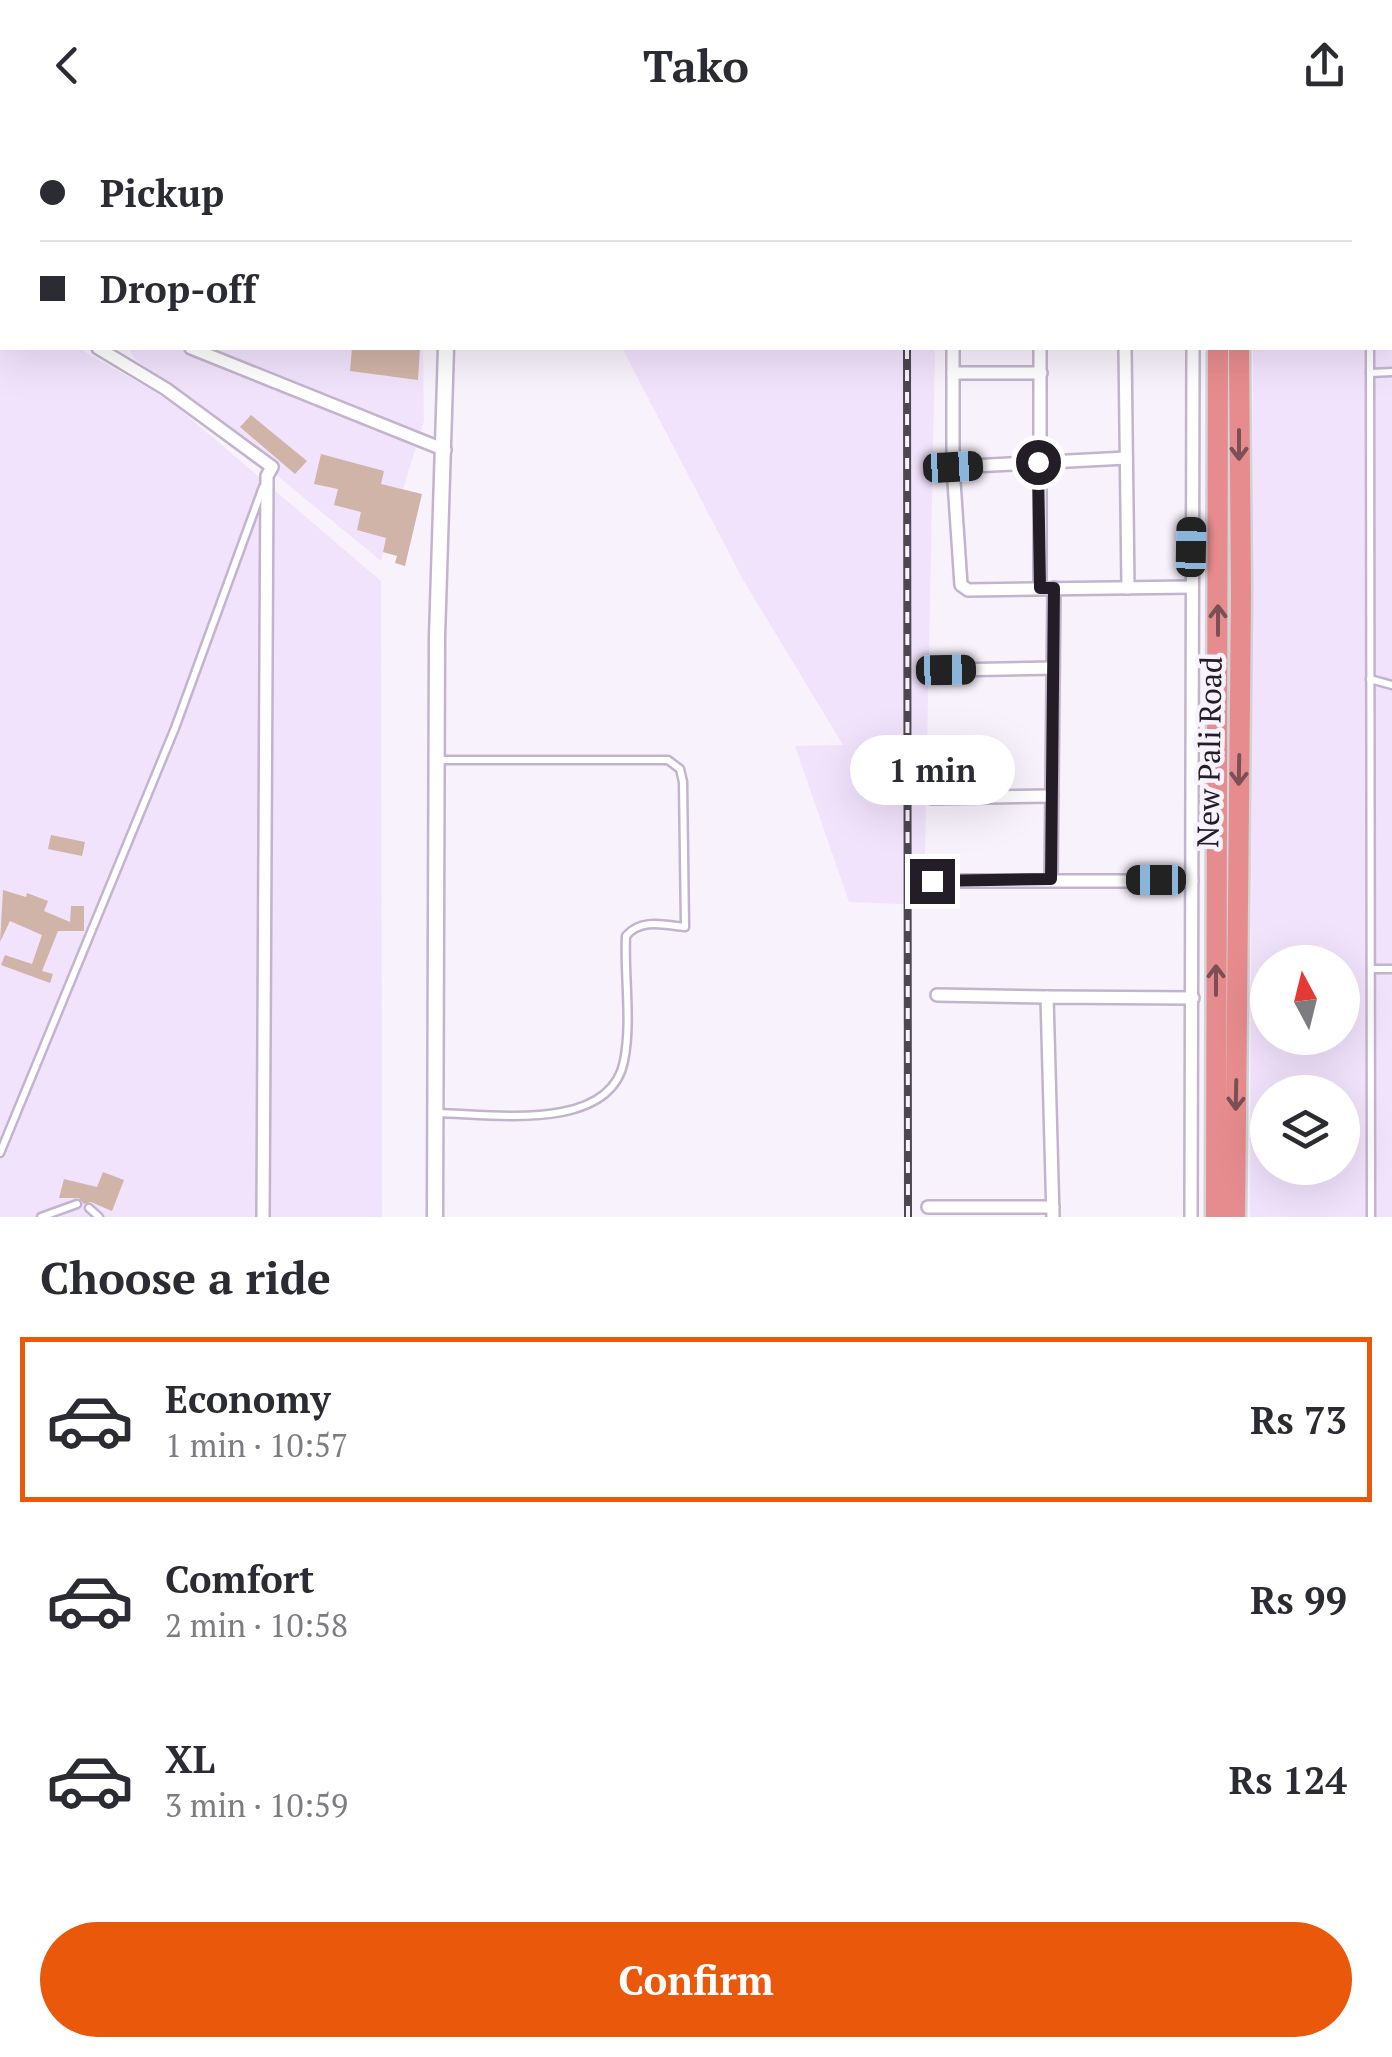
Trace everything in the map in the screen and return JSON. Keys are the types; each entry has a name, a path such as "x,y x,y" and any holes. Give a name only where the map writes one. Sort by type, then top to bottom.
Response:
{"highway":[{"name":"New Pali Road","path":"1216,1217 1218,350"},
{"name":"New Pali Road","path":"1235,1217 1239,350"}],"street":[{"path":"101,350 166,389 272,466 267,476 263,1217"},
{"path":"196,350 445,450"},
{"path":"434,1217 437,637 446,350"},
{"path":"953,350 953,467 961,586 968,590 1191,587"},
{"path":"1040,350 1038,462 1053,668 1051,879"},
{"path":"1126,350 1128,588"},
{"path":"1191,1217 1193,350"},
{"path":"953,373 1041,373"},
{"path":"953,467 1126,458"},
{"path":"946,670 1053,668"},
{"path":"932,798 1052,796"},
{"path":"932,881 1192,881"},
{"path":"937,995 1194,998"},
{"path":"928,1207 1053,1212 1048,997"}],"lane":[{"path":"1370,350 1371,1217"},
{"path":"1370,373 1392,372"},
{"path":"0,1153 175,728 267,476"},
{"path":"1370,679 1392,685"},
{"path":"437,1113 558,1115 604,1092 620,1078 626,1056 626,936 633,928 650,923 685,927 684,782 680,768 668,760 438,760"},
{"path":"1371,969 1392,969"},
{"path":"41,1217 77,1204"},
{"path":"90,1208 99,1217"}],"shaded area":[{"path":"0,350 82,350 169,400 381,581 382,1217 0,1217"},
{"path":"130,350 423,350 424,421 381,561 135,359"},
{"path":"623,350 935,350 924,905 849,902 795,746 843,745 742,578"},
{"path":"1253,350 1392,350 1392,1217 1250,1217 1250,1185 1360,1185 1360,1075 1250,1075 1251,1055 1360,1055 1360,945 1251,945"}],"building":[{"path":"352,350 420,350 418,380 350,371"},
{"path":"251,415 307,461 295,474 240,427"},
{"path":"321,454 384,471 381,484 422,494 405,566 395,563 397,556 383,552 386,538 357,530 361,512 334,505 338,489 314,484"},
{"path":"51,835 85,842 82,856 48,849"},
{"path":"3,890 48,901 44,911 70,922 71,906 84,906 84,931 58,931 42,971 53,974 50,983 1,965 5,955 32,964 42,935 10,921 0,942"},
{"path":"103,1172 124,1180 112,1211 91,1202 84,1204 79,1198 59,1198 64,1179 97,1187"}],"railway":[{"path":"907,350 908,1217"}],"route":[{"path":"932,881 1051,879 1054,588 1040,588 1038,462"}]}
